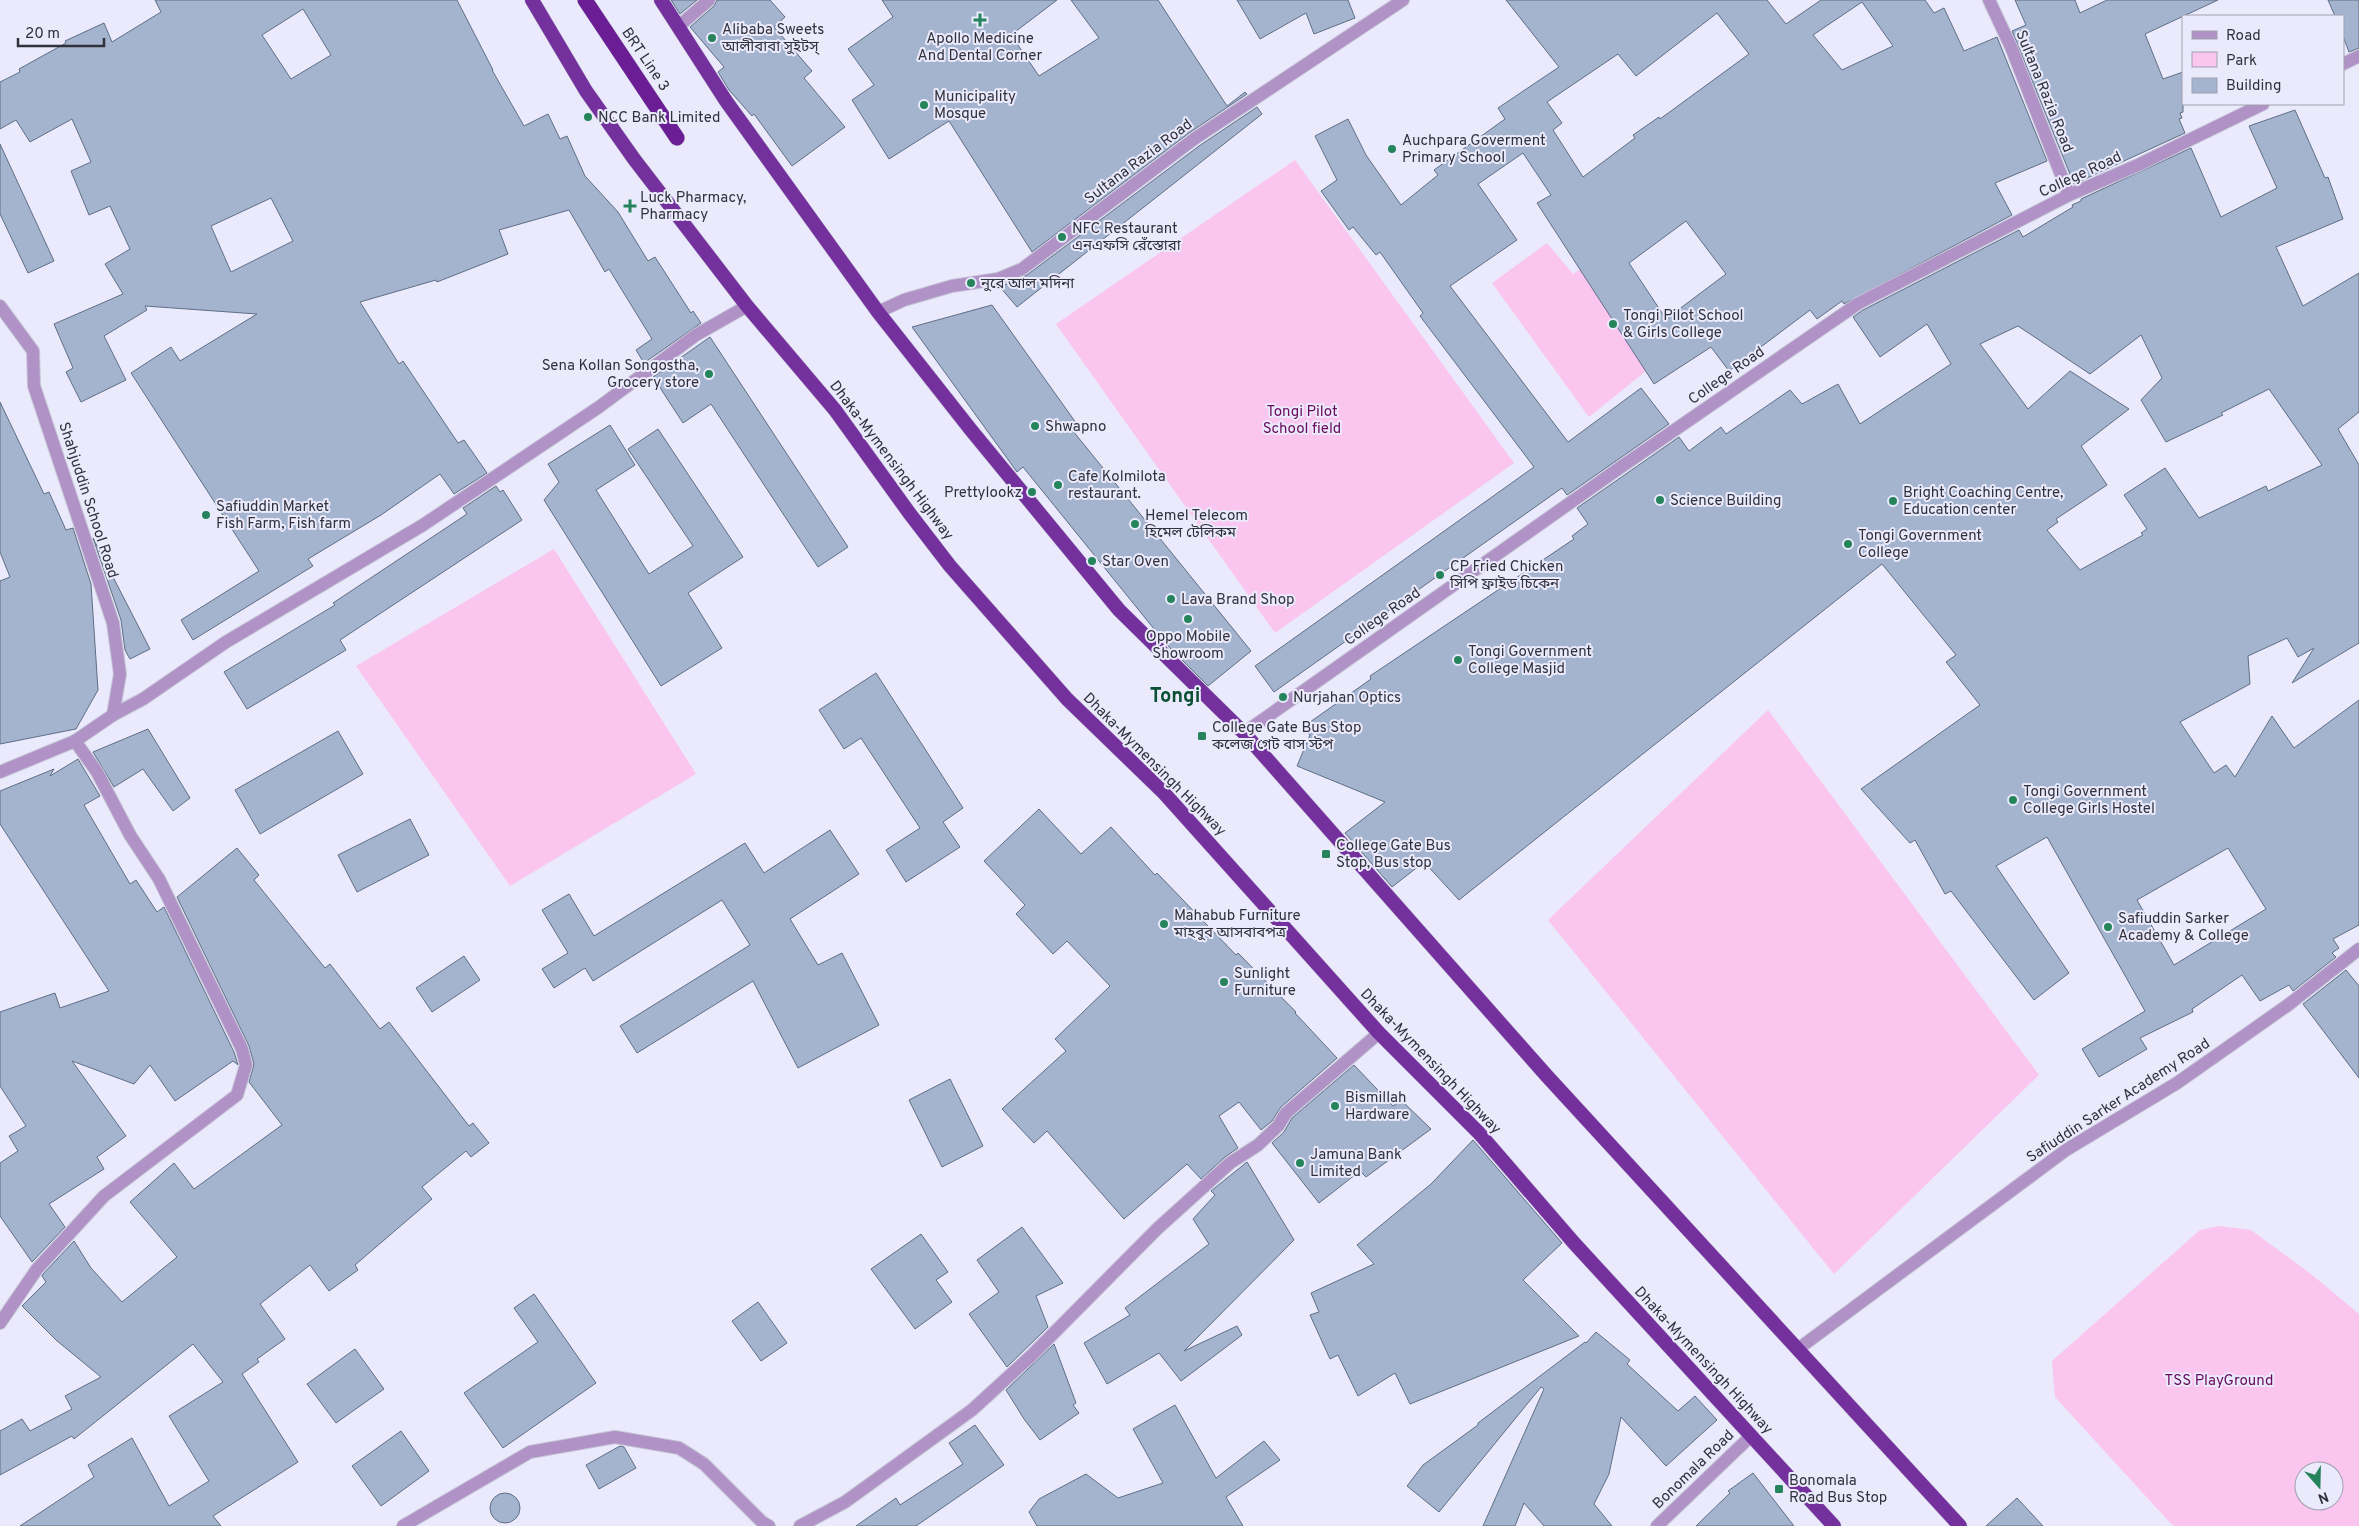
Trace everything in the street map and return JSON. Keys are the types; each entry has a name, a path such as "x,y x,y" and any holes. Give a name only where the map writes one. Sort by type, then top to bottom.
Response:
{"highway":[{"name":"Dhaka-Mymensingh Highway","path":"532,0 586,91 634,159 747,306 836,410 910,514 957,573 1067,699 1164,793 1378,1033 1479,1133 1574,1243 1834,1526"},
{"name":"BRT Line 3","path":"585,0 678,138"},
{"path":"661,0 726,101 878,312 977,437 1119,610 1244,733 1546,1075 1960,1526"}],"street":[{"path":"679,26 710,0"},
{"name":"Sultana Razia Road","path":"878,312 904,300 952,286 998,279 1022,268 1194,139 1403,0"},
{"name":"Sultana Razia Road","path":"1989,0 2011,47 2069,194"},
{"path":"2344,64 2359,56"},
{"name":"College Road","path":"1244,733 1618,469 1859,303 2069,194 2138,165 2261,105"},
{"name":"Shahjuddin School Road","path":"0,306 34,351 34,386 113,623 120,674 113,715"},
{"path":"0,772 75,741 113,715 143,699 226,642 423,525 599,407 696,335 747,306"},
{"path":"0,1323 37,1269 104,1196 237,1095 246,1065 242,1049 159,879 130,835 97,772 75,741"},
{"name":"Safiuddin Sarker Academy Road","path":"1798,1349 2066,1150 2177,1083 2288,1005 2359,949"},
{"path":"800,1526 845,1502 972,1410 1031,1356 1156,1229 1230,1163 1258,1145 1278,1126 1286,1113 1378,1033"},
{"name":"Bonomala Road","path":"1657,1526 1751,1436"},
{"path":"403,1526 530,1452 615,1437 679,1448 704,1464 762,1522 770,1526"}],"green space":[{"name":"Tongi Pilot School field","path":"1295,160 1514,463 1275,633 1056,324"},
{"path":"1547,243 1573,274 1596,258 1667,354 1589,417 1492,283"},
{"path":"554,549 696,774 510,886 356,666"},
{"path":"1768,710 2039,1075 1834,1274 1548,920"},
{"name":"TSS PlayGround","path":"2219,1226 2251,1230 2311,1274 2359,1314 2359,1526 2173,1526 2055,1397 2052,1361 2200,1230"}],"building":[{"path":"155,0 457,0 492,70 524,126 548,114 560,139 567,136 585,176 618,212 648,261 655,257 691,313 693,311 701,323 644,363 636,350 652,339 609,269 605,272 569,210 499,230 508,254 437,282 436,280 360,302 399,364 403,361 458,443 464,440 487,473 454,494 440,474 381,515 308,559 313,566 193,640 181,620 259,571 131,373 171,347 180,361 257,314 145,306 147,310 104,336 126,380 81,402 66,372 73,368 54,324 123,294 105,264 130,249 110,206 89,215 71,171 91,162 72,119 30,142 16,120 0,129 0,82 20,72 19,69 66,43 65,41 104,23 112,42 161,12","holes":["303,9 331,55 291,79 262,35","271,198 293,241 231,272 211,226"]},
{"path":"671,0 697,0 680,14"},
{"path":"717,0 770,0 785,17 774,27 812,71 804,78 845,127 792,166 754,114 752,116 729,90 718,72 724,67 690,27 714,6"},
{"path":"882,0 1057,0 1011,35 1039,76 1099,38 1071,0 1158,0 1227,106 1245,92 1247,94 1189,133 1032,252 949,121 889,159 852,100 874,85 848,49 893,17"},
{"path":"1237,0 1348,0 1355,18 1314,34 1306,13 1260,39"},
{"path":"1506,0 1767,0 1786,24 1821,0 1925,0 1934,13 1944,8 1964,51 1997,37 2047,161 1995,183 2012,215 1844,304 1842,301 1817,319 1810,310 1729,371 1711,347 1654,384 1537,203 1551,195 1523,153 1478,184 1517,240 1450,286 1568,442 1641,388 1669,424 1567,495 1562,488 1274,692 1255,666 1534,467 1420,316 1423,313 1380,252 1376,255 1353,227 1349,230 1321,191 1337,180 1315,136 1348,119 1366,155 1401,205 1438,175 1434,170 1505,119 1498,108 1559,67","holes":["1862,2 1893,46 1842,70 1813,35","1717,13 1749,54 1660,119 1659,117 1633,135 1635,138 1583,177 1553,130 1562,123 1547,102 1618,54 1636,76","1686,221 1726,274 1666,319 1629,263"]},
{"path":"2015,0 2075,0 2080,13 2107,0 2218,0 2182,15 2182,17 2145,34 2163,79 2182,72 2183,112 2180,113 2182,118 2179,119 2185,133 2074,184 2012,31 2026,25"},
{"path":"2328,0 2359,0 2359,48 2349,52 2344,39 2344,15 2335,15"},
{"path":"1257,107 1262,114 1017,307 1000,287 1027,275 1199,146"},
{"path":"2295,110 2325,178 2328,177 2343,219 2276,247 2303,306 2359,273 2359,412 2338,429 2359,465 2359,643 2292,683 2314,648 2298,657 2287,638 2248,656 2250,684 2180,722 2214,773 2226,765 2235,777 2272,716 2294,748 2359,700 2359,925 2333,939 2339,948 2332,953 2336,957 2293,991 2289,985 2260,1001 2242,975 2192,1009 2193,1012 2140,1038 2147,1049 2099,1077 2082,1049 2145,1011 2047,837 1996,866 2069,973 2034,1000 1951,891 1945,894 1915,840 1910,843 1861,789 1980,705 1946,662 1956,655 1882,564 1459,900 1424,862 1392,887 1345,833 1385,802 1297,766 1310,735 1303,727 1371,679 1370,676 1574,539 1572,536 1588,524 1577,508 1679,437 1689,451 1721,427 1726,434 1790,390 1802,404 1838,384 1860,424 1951,364 1927,324 1880,357 1853,317 1863,310 2019,230 2023,237 2073,207 2072,205 2081,201 2081,199 2191,148 2221,217 2277,188 2249,126","holes":["2018,326 2090,374 2141,335 2162,378 2141,400 2166,442 2223,415 2221,413 2269,389 2322,465 2268,491 2266,486 2199,518 2165,468 2124,495 2147,529 2141,533 2143,535 2080,570 2047,530 2058,522 2056,519 2107,485 2081,446 2129,409 2070,371 2028,409 1980,344","2228,848 2266,909 2174,965 2137,900"]},
{"path":"0,144 54,261 28,273 0,214"},
{"path":"992,305 1079,427 1073,431 1251,651 1208,686 1167,645 1023,467 1017,472 912,327"},
{"path":"710,337 848,547 818,567 711,404 683,423 653,377"},
{"path":"0,402 44,494 49,492 66,530 73,528 91,584 98,690 76,729 0,744 0,581 10,577 0,552"},
{"path":"610,425 635,465 596,490 649,574 693,546 628,449 658,429 743,557 688,593 722,648 661,686 544,500 559,482 548,464"},
{"path":"496,486 500,492 503,490 522,520 340,640 346,650 247,709 224,672 335,605 333,603 467,514 463,508"},
{"path":"93,538 150,649 130,659 125,650 121,620"},
{"path":"876,673 963,808 943,822 960,847 906,882 886,850 920,828 861,738 844,749 819,710"},
{"path":"148,729 190,798 173,811 143,769 114,787 93,752"},
{"path":"338,731 363,774 260,834 235,790"},
{"path":"78,759 100,796 84,805 130,884 136,880 157,912 164,907 234,1052 238,1065 233,1061 175,1101 150,1065 134,1084 72,1061 126,1136 97,1157 104,1169 49,1204 65,1227 32,1262 0,1216 0,1163 18,1151 9,1136 26,1126 0,1086 0,1012 55,993 60,1008 109,991 0,824 0,791 54,769 50,776"},
{"path":"1039,809 1081,854 1111,827 1155,875 1157,873 1236,955 1238,953 1296,1012 1337,1058 1281,1107 1272,1121 1261,1130 1239,1102 1219,1116 1238,1148 1201,1179 1187,1164 1124,1219 1047,1131 1034,1143 1002,1109 1066,1051 1055,1039 1110,986 1067,941 1053,954 1016,914 1025,905 984,861"},
{"path":"410,819 429,855 357,892 338,855"},
{"path":"830,830 859,874 790,919 818,965 842,953 879,1025 798,1068 753,981 637,1053 620,1026 750,945 722,900 593,981 585,968 554,988 542,969 568,953 542,910 569,894 594,936 745,843 764,873"},
{"path":"237,848 259,875 254,880 325,968 330,964 380,1029 389,1022 469,1126 473,1123 489,1143 471,1157 466,1151 422,1187 432,1199 355,1265 358,1270 329,1291 310,1265 260,1304 285,1339 257,1359 259,1362 242,1374 298,1462 213,1516 221,1526 20,1526 94,1477 88,1465 132,1438 169,1506 209,1481 169,1416 223,1382 193,1344 74,1439 72,1436 0,1475 0,1431 22,1419 30,1431 72,1409 65,1396 101,1377 56,1340 22,1306 46,1282 42,1276 43,1274 74,1241 91,1268 122,1302 177,1257 130,1202 174,1163 194,1189 282,1125 249,1082 254,1064 249,1046 177,897"},
{"path":"464,956 480,980 432,1012 416,988"},
{"path":"2346,970 2359,986 2359,1078 2303,1004"},
{"path":"1354,1065 1393,1106 1401,1100 1431,1129 1366,1177 1360,1171 1319,1203 1272,1143 1284,1132 1292,1118"},
{"path":"950,1079 983,1146 942,1167 909,1100"},
{"path":"1473,1140 1562,1243 1523,1280 1579,1336 1410,1404 1395,1373 1358,1396 1338,1355 1330,1359 1310,1315 1319,1312 1311,1293 1374,1264 1357,1245 1431,1184"},
{"path":"1247,1162 1294,1240 1184,1351 1237,1326 1242,1335 1181,1381 1159,1353 1107,1384 1084,1343 1130,1315 1125,1308 1209,1244 1193,1219 1215,1195 1211,1191"},
{"path":"1022,1227 1063,1283 1036,1296 1048,1327 1007,1367 969,1314 999,1292 977,1260"},
{"path":"921,1234 948,1272 936,1280 952,1302 915,1329 871,1269"},
{"path":"534,1294 596,1383 503,1448 464,1393 538,1342 514,1308"},
{"path":"758,1302 787,1343 761,1361 732,1321"},
{"path":"1596,1332 1630,1360 1627,1364 1678,1411 1695,1396 1717,1420 1666,1466 1621,1417 1609,1474 1594,1504 1612,1526 1544,1526 1524,1503 1515,1526 1483,1526 1544,1389 1541,1387 1439,1512 1407,1486 1423,1465 1586,1343"},
{"path":"1054,1344 1076,1403 1073,1405 1079,1413 1040,1440 1006,1390"},
{"path":"355,1349 384,1389 336,1423 307,1384"},
{"path":"1175,1405 1216,1478 1264,1441 1280,1460 1226,1497 1243,1526 1037,1526 1029,1512 1039,1499 1086,1474 1118,1498 1163,1483 1133,1429"},
{"path":"975,1425 1004,1465 916,1526 856,1526 896,1498 900,1505 963,1464 949,1443"},
{"path":"401,1431 429,1471 381,1506 352,1466"},
{"path":"620,1446 624,1447 636,1468 599,1489 586,1465"},
{"path":"1753,1473 1794,1526 1696,1526 1730,1493 1728,1491"},
{"path":"505,1493 516,1497 520,1508 516,1519 505,1523 494,1519 490,1508 494,1497"},
{"path":"2017,1498 2043,1526 1986,1526"}],"place":[{"name":"Apollo Medicine And Dental Corner","path":"980,20"},
{"name":"Alibaba Sweets আলীবাবা সুইটস্","path":"712,38"},
{"name":"Municipality Mosque","path":"924,105"},
{"name":"NCC Bank Limited","path":"588,117"},
{"name":"Auchpara Goverment Primary School","path":"1392,149"},
{"name":"Luck Pharmacy, Pharmacy","path":"630,206"},
{"name":"NFC Restaurant এনএফসি রেঁস্তোরা","path":"1062,237"},
{"name":"নুরে আল মদিনা","path":"971,283"},
{"name":"Tongi Pilot School & Girls College","path":"1613,324"},
{"name":"Sena Kollan Songostha, Grocery store","path":"709,374"},
{"name":"Shwapno","path":"1035,426"},
{"name":"Cafe Kolmilota restaurant.","path":"1058,485"},
{"name":"Prettylookz","path":"1032,492"},
{"name":"Science Building","path":"1660,500"},
{"name":"Bright Coaching Centre, Education center","path":"1893,501"},
{"name":"Safiuddin Market Fish Farm, Fish farm","path":"206,515"},
{"name":"Hemel Telecom হিমেল টেলিকম","path":"1135,524"},
{"name":"Tongi Government College","path":"1848,544"},
{"name":"Star Oven","path":"1092,561"},
{"name":"CP Fried Chicken সিপি ফ্রাইড চিকেন","path":"1440,575"},
{"name":"Lava Brand Shop","path":"1171,599"},
{"name":"Oppo Mobile Showroom","path":"1188,619"},
{"name":"Tongi Government College Masjid","path":"1458,660"},
{"name":"Nurjahan Optics","path":"1283,697"},
{"name":"College Gate Bus Stop কলেজ গেট বাস স্টপ","path":"1202,736"},
{"name":"Tongi Government College Girls Hostel","path":"2013,800"},
{"name":"College Gate Bus Stop, Bus stop","path":"1326,854"},
{"name":"Mahabub Furniture মাহবুব আসবাবপত্র","path":"1164,924"},
{"name":"Safiuddin Sarker Academy & College","path":"2108,927"},
{"name":"Sunlight Furniture","path":"1224,982"},
{"name":"Bismillah Hardware","path":"1335,1106"},
{"name":"Jamuna Bank Limited","path":"1300,1163"},
{"name":"Bonomala Road Bus Stop","path":"1779,1489"}],"district":[{"name":"Tongi","path":"1175,695"}]}
